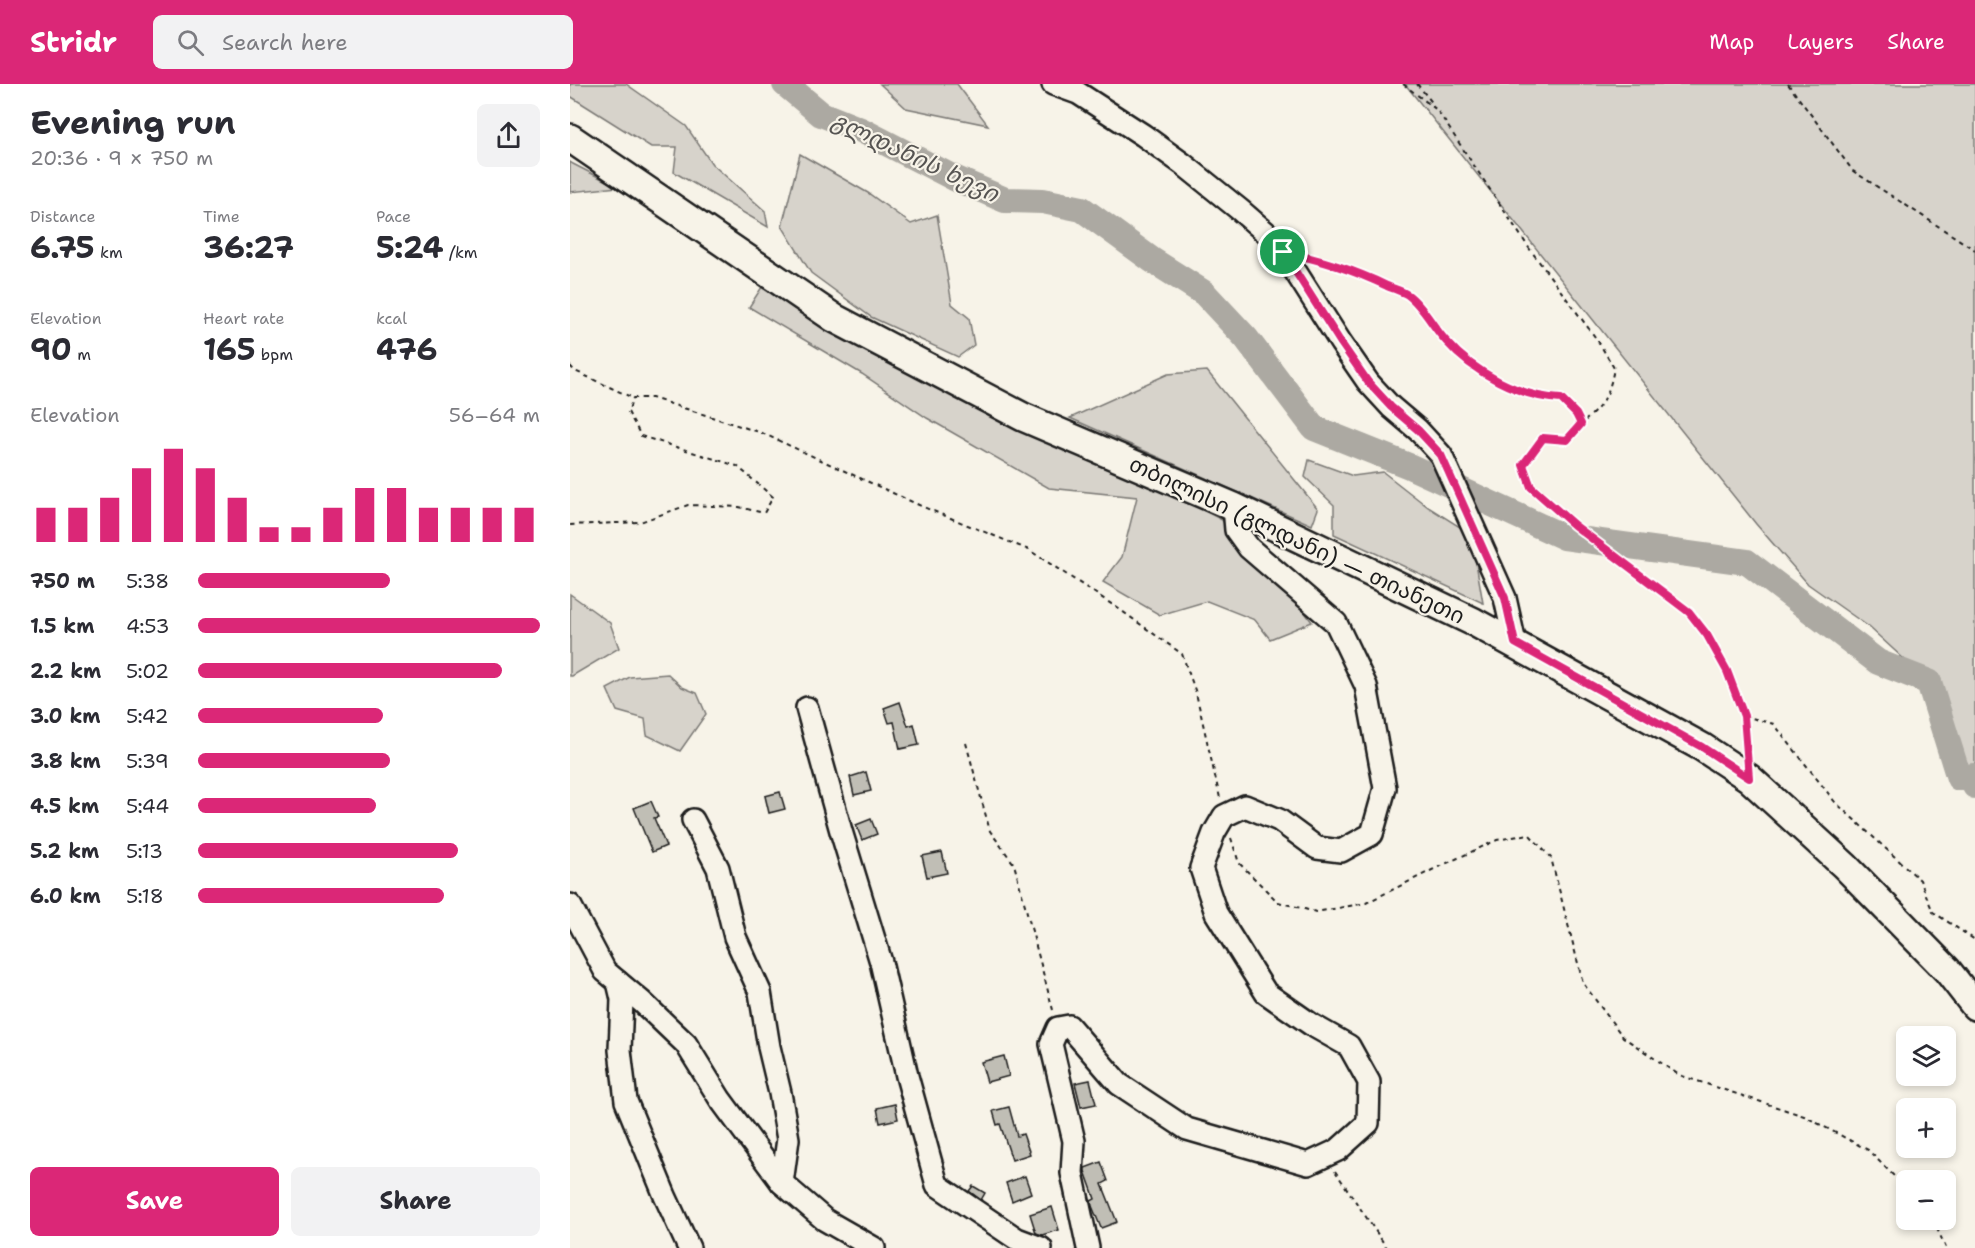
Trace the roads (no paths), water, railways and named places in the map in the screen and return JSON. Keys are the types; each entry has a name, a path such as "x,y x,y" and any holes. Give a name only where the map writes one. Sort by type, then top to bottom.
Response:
{"main road":[{"name":"თბილისი (გლდანი) — თიანეთი","path":"570,138 834,318 1023,417 1311,542 1515,643 1702,747 1749,778 1845,866 1947,970 1975,1006"}],"street":[{"path":"1053,84 1078,93 1143,135 1183,164 1271,237 1368,382 1441,455 1505,598 1515,643"},
{"path":"1088,1248 1071,1173 1074,1141 1051,1044 1058,1028 1068,1026 1119,1084 1187,1129 1308,1164 1338,1150 1368,1123 1369,1082 1349,1046 1312,1025 1266,993 1216,913 1201,868 1214,833 1224,816 1245,806 1279,820 1317,848 1341,851 1372,834 1385,788 1366,687 1336,623 1249,548 1236,530 1234,507"},
{"path":"807,708 881,962 907,1076 937,1185 1017,1239 1041,1248"},
{"path":"693,820 718,868 735,937 760,992 788,1139 782,1183"},
{"path":"570,905 605,971 686,1044 720,1099 782,1183 825,1220 874,1248"},
{"path":"618,982 622,999 621,1050 626,1101 689,1248"}],"waterway":[{"name":"გლდანის ხევი","path":"785,84 821,114 861,130 954,178 1005,200 1043,201 1082,209 1152,260 1204,293 1246,338 1314,428 1409,466 1564,537 1747,562 1878,662 1929,682 1959,778 1973,776 1975,786"}]}
